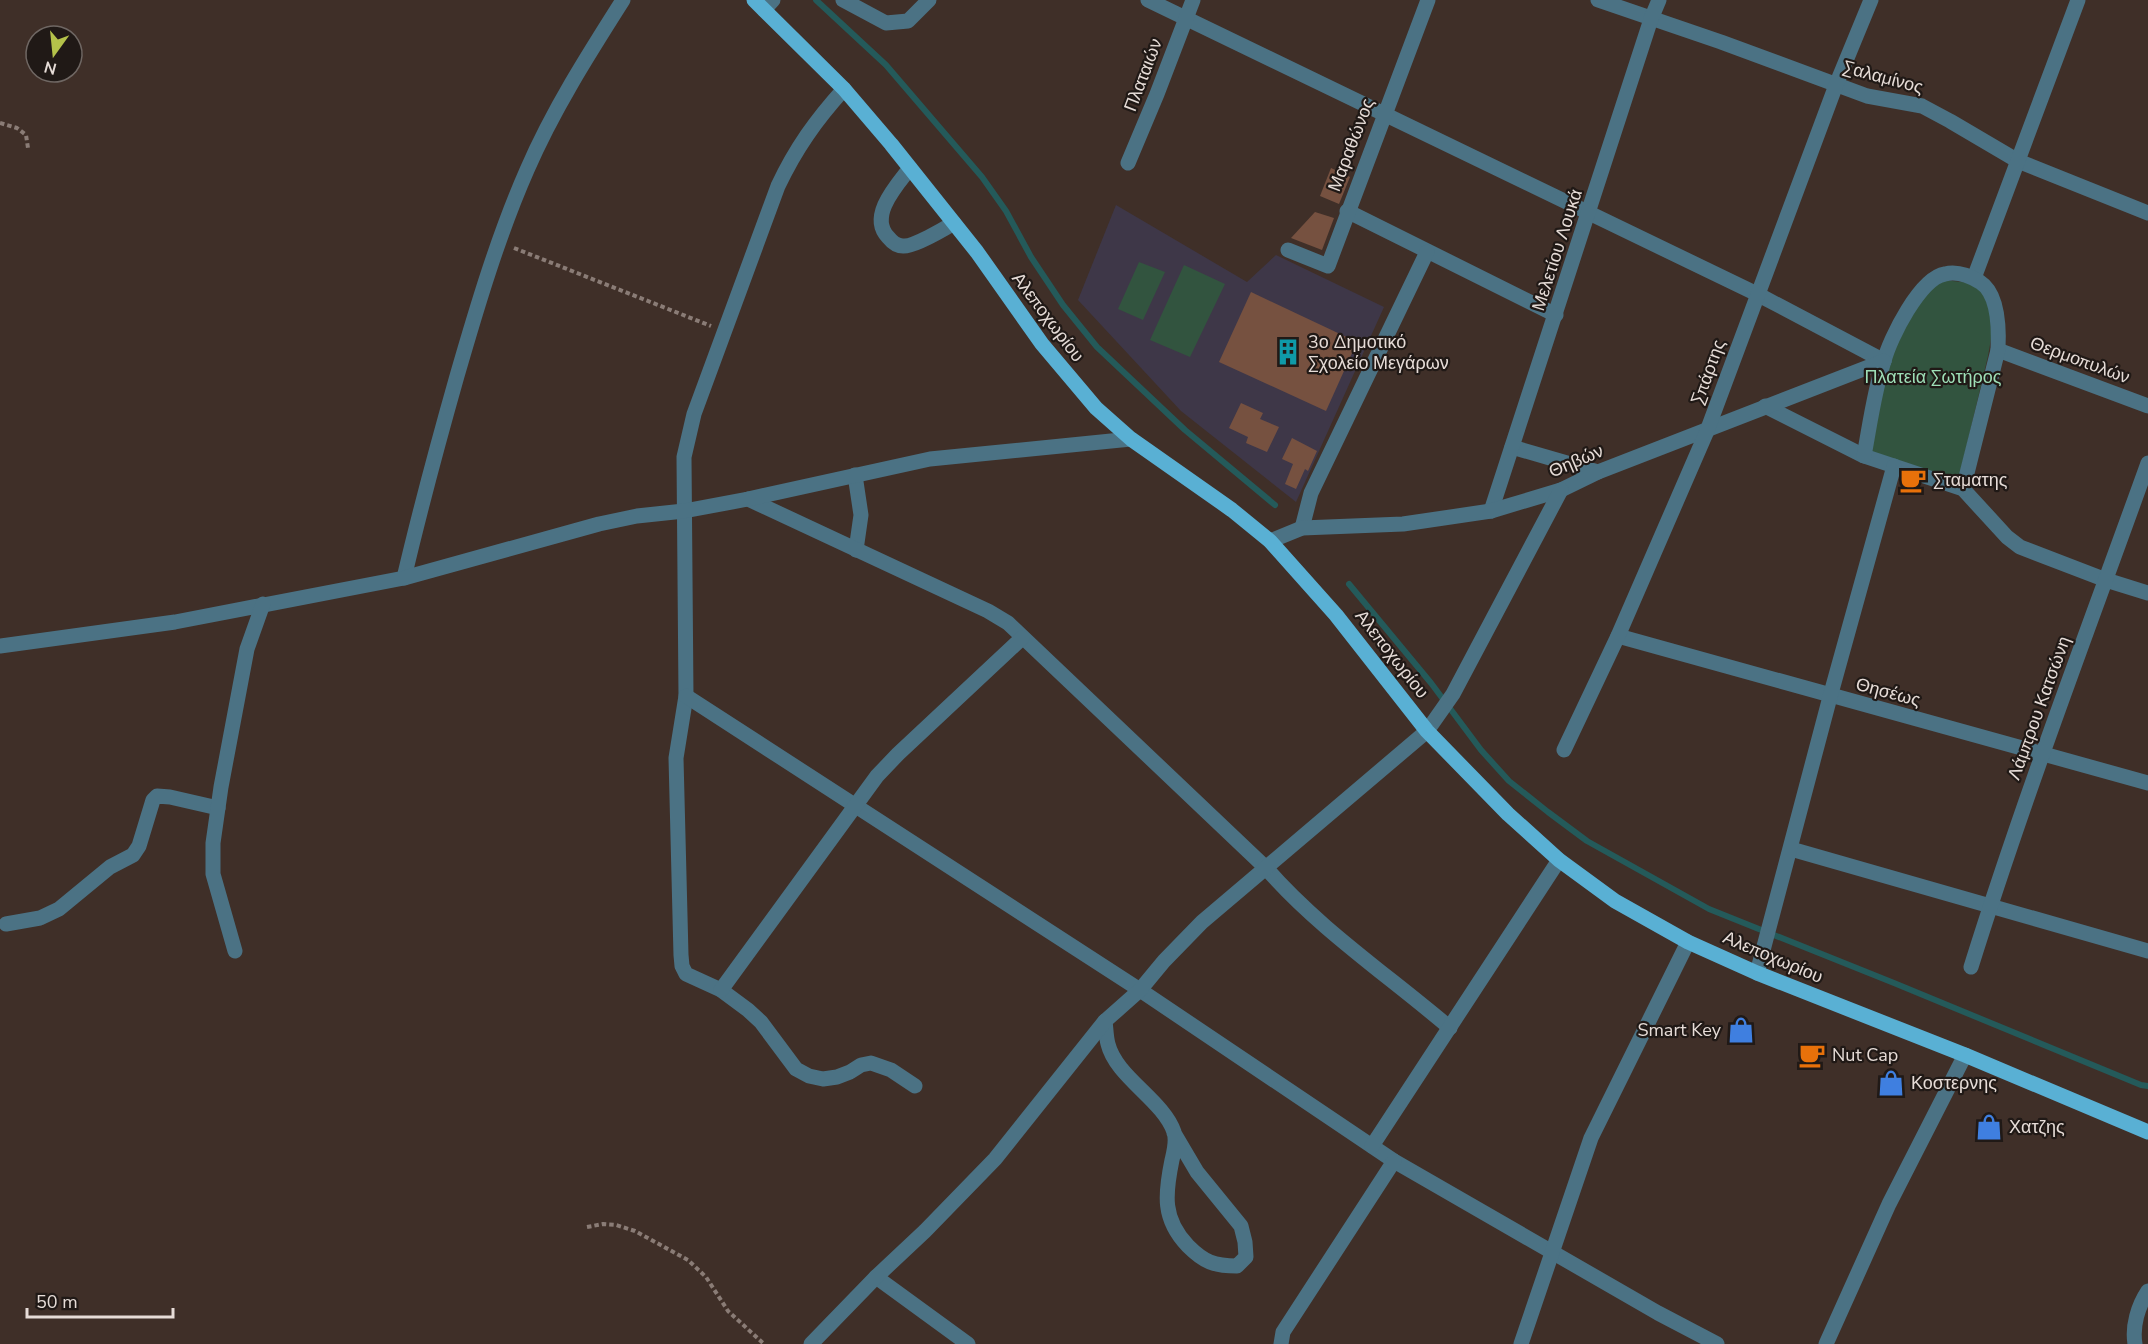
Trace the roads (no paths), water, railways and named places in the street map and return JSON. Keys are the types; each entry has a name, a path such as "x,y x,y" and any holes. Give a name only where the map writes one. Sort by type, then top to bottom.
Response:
{"main road":[{"name":"Αλεποχωρίου","path":"764,3 844,89 910,168 977,252 1042,344 1095,408 1131,439 1232,510 1270,541 1508,814 1559,860 1615,901 1688,942 1757,973 2148,1132"}],"street":[{"path":"404,578 469,335 499,242 527,170 555,111 622,0"},
{"path":"843,0 886,23 908,21 929,0"},
{"path":"1148,0 1757,294 1884,361"},
{"name":"Πλαταιών","path":"1128,164 1193,0"},
{"name":"Μαραθώνος","path":"1288,250 1328,266 1428,0"},
{"name":"Σαλαμίνος","path":"1598,0 1721,42 1836,86 1867,96 1922,106 2018,161 2148,213"},
{"name":"Μελετίου Λουκά","path":"1491,511 1659,0"},
{"name":"Σπάρτης","path":"1564,750 1618,636 1707,431 1836,86 1871,0"},
{"path":"1974,278 2078,0"},
{"path":"844,89 816,121 792,157 778,186 694,414 684,457 686,696 676,758 682,966 686,974 721,990 761,1022 796,1069 809,1076 837,1077 861,1065 871,1064 891,1070 915,1086"},
{"path":"910,168 885,204 881,226 885,235 895,245 903,246 913,244 954,223"},
{"path":"1347,211 1556,315"},
{"path":"1302,528 1311,493 1427,252"},
{"path":"1864,456 1884,361 1897,329 1918,295 1930,282 1943,274 1959,273 1974,278 1984,285 1994,304 1999,331 1998,350 1963,489"},
{"name":"Θερμοπυλών","path":"1998,350 2148,406"},
{"name":"Θηβών","path":"1270,541 1302,528 1403,524 1491,511 1561,490 1598,472 1884,361"},
{"path":"1765,406 1864,456 1963,489 2007,537 2020,547 2106,580 2148,593"},
{"path":"0,646 175,622 404,578 599,524 748,499 930,459 1131,439"},
{"path":"1512,447 1598,472"},
{"name":"Λάμπρου Κατσώνη","path":"1971,967 2043,753 2148,463"},
{"path":"1757,973 1894,466"},
{"path":"855,475 861,515 856,550"},
{"path":"811,1344 995,1159 1105,1021 1140,990 1164,961 1202,922 1431,727 1454,694 1561,490"},
{"path":"748,499 988,611 1008,623 1266,868 1287,892 1369,964 1405,990 1450,1028"},
{"path":"235,951 213,874 213,843 247,649 263,604"},
{"name":"Θησέως","path":"1618,636 1830,697 2148,783"},
{"path":"721,990 877,777 898,754 1022,638"},
{"path":"686,696 1140,990 1394,1161 1658,1313 1717,1344"},
{"path":"6,924 40,918 59,909 111,867 133,855 140,846 153,800 157,796 218,808"},
{"path":"1791,849 1991,904 2148,951"},
{"path":"1372,1146 1559,860"},
{"path":"1521,1344 1591,1138 1688,942"},
{"path":"1105,1021 1108,1046 1122,1068 1155,1103 1174,1133 1197,1172 1240,1226 1245,1242 1246,1257 1236,1266 1220,1266 1202,1258 1177,1234 1168,1218 1167,1182 1175,1147 1174,1133"},
{"path":"1826,1344 1889,1204 1965,1056"},
{"path":"1281,1344 1283,1332 1394,1161"},
{"path":"876,1277 968,1344"},
{"path":"2135,1344 2133,1333 2137,1314 2148,1291"}],"waterway":[{"path":"816,0 886,65 982,177 1006,211 1031,257 1063,305 1097,347 1185,430 1275,505"},
{"path":"1349,584 1431,683 1481,750 1509,781 1587,841 1709,909 2148,1086"}],"place":[{"name":"3ο Δημοτικό Σχολείο Μεγάρων","path":"1288,352"},
{"name":"Σταματης","path":"1913,480"},
{"name":"Smart Key","path":"1741,1030"},
{"name":"Nut Cap","path":"1812,1055"},
{"name":"Κοστερνης","path":"1891,1083"},
{"name":"Χατζης","path":"1989,1127"}],"park label":[{"name":"Πλατεία Σωτήρος","path":"1933,377"}]}
